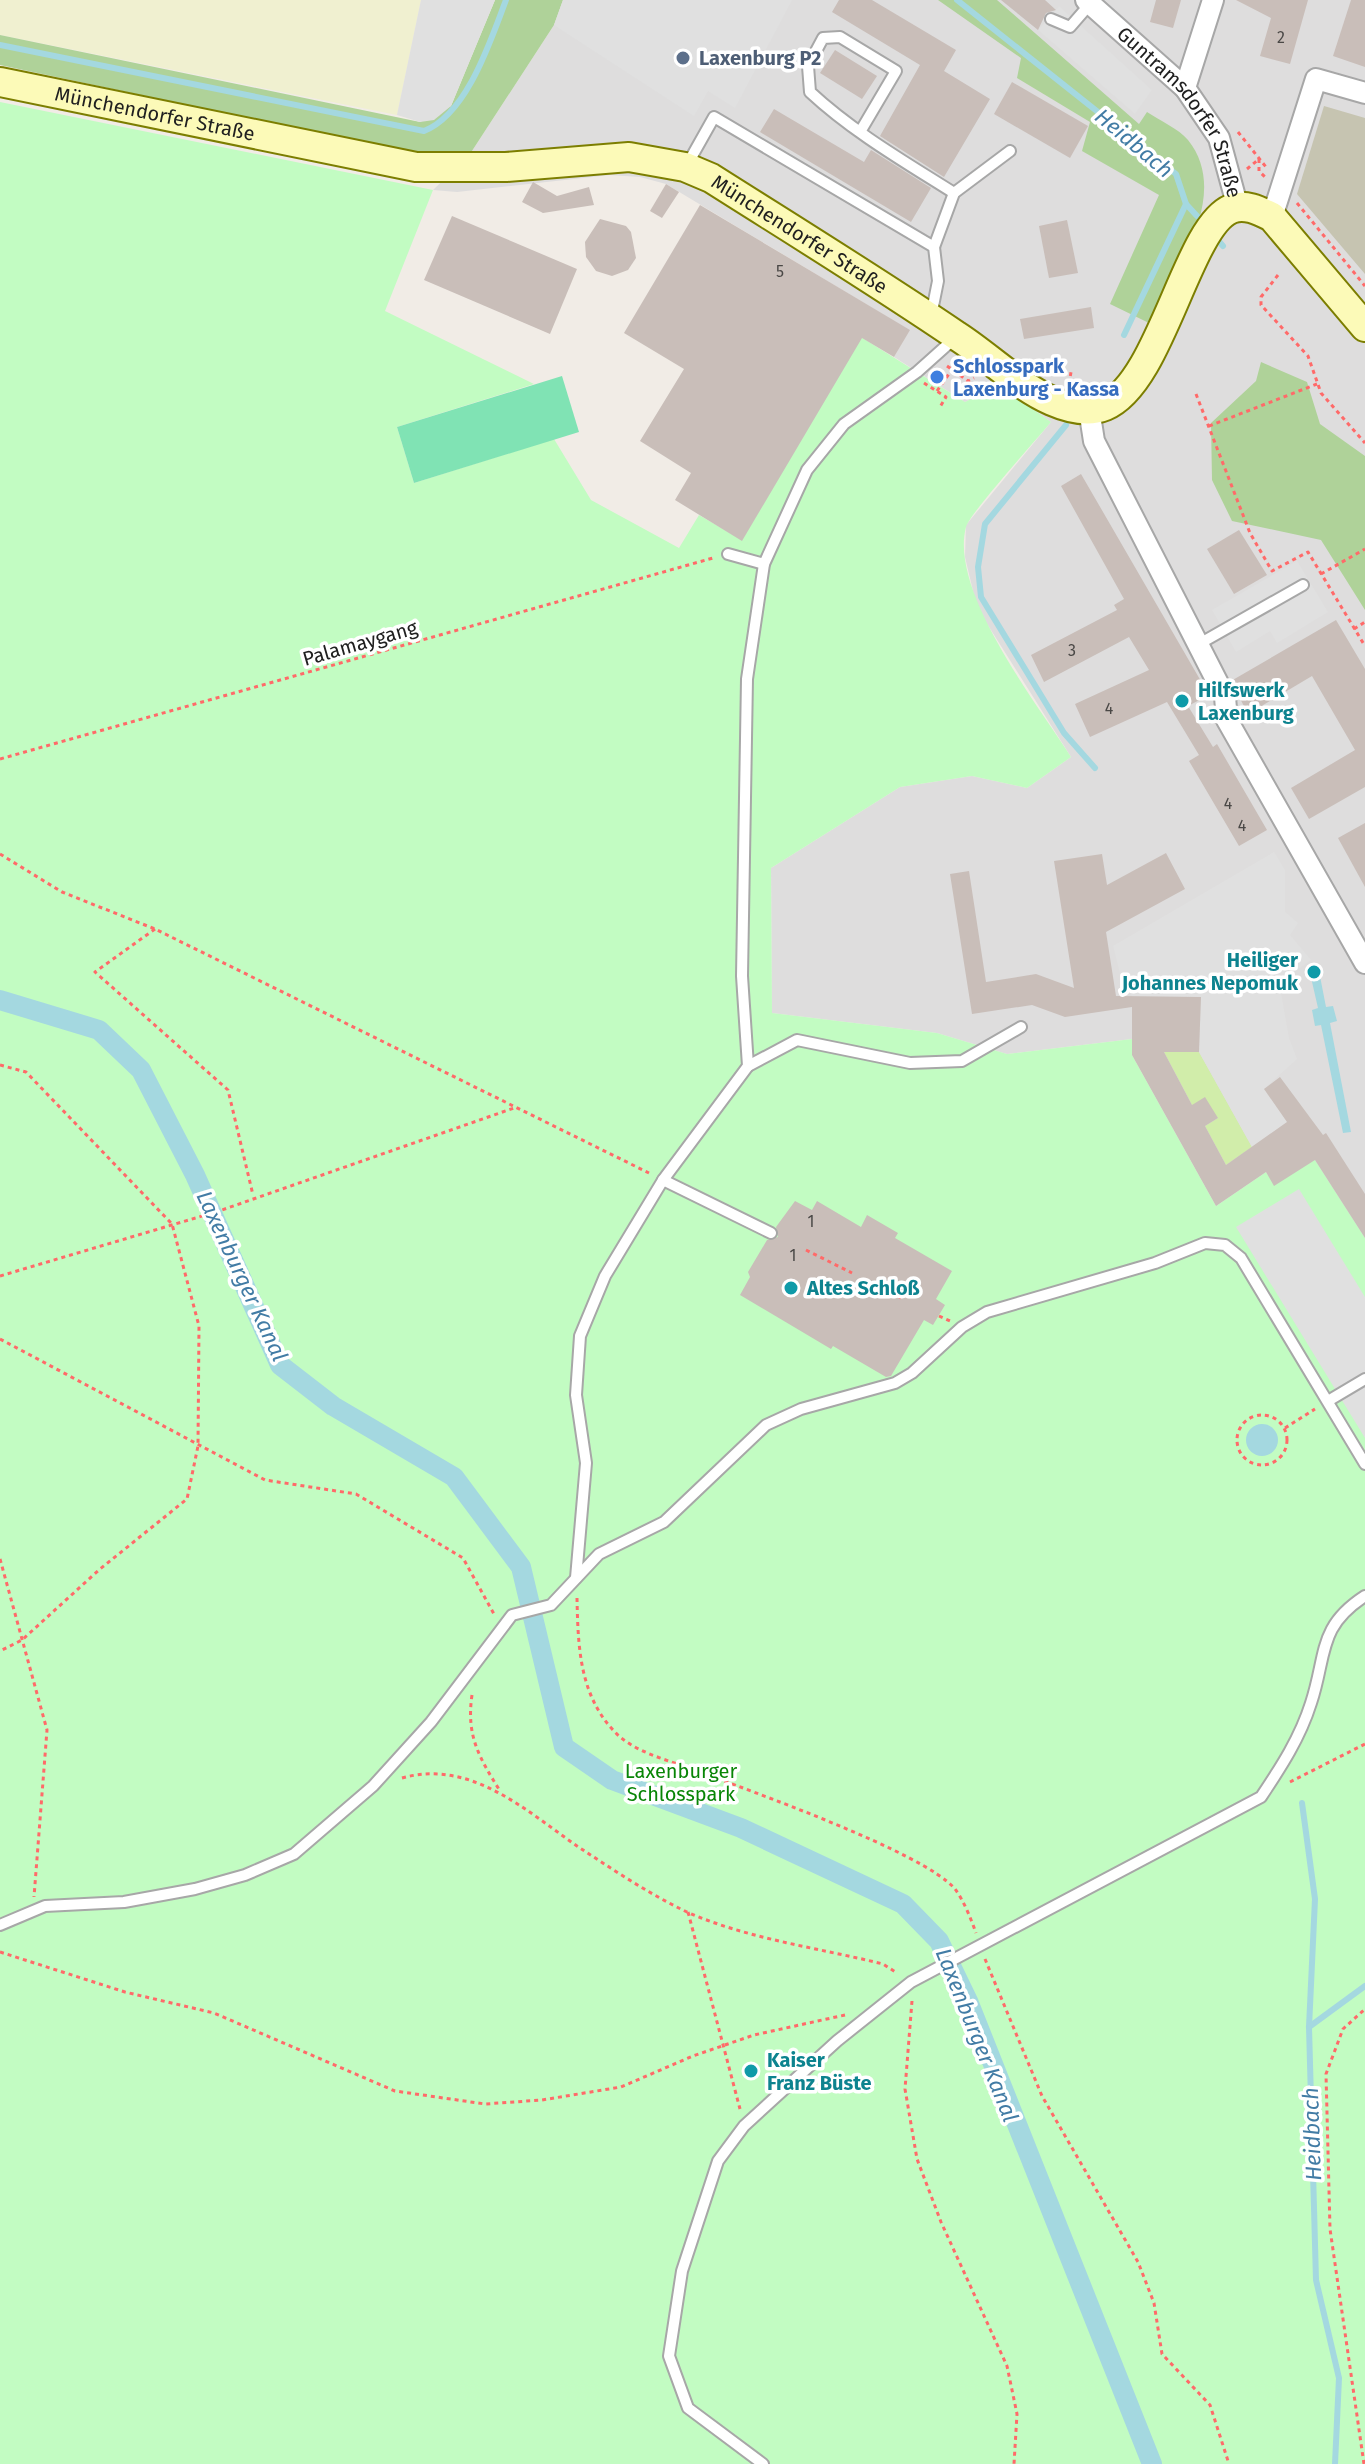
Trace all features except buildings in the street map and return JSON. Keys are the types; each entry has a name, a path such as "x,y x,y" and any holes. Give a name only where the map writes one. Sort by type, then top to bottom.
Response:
{"main road":[{"name":"Münchendorfer Straße","path":"0,82 416,167 506,167 629,157 685,167 711,178 957,335 1049,400 1072,409 1089,409"},
{"name":"Guntramsdorfer Straße","path":"1238,208 1252,208 1272,217"},
{"path":"1089,409 1107,406 1128,387 1149,355 1212,226 1229,211 1238,208"},
{"path":"1272,217 1365,327"}],"street":[{"path":"1185,88 1213,0"},
{"name":"Guntramsdorfer Straße","path":"1088,2 1185,88 1219,138 1238,208"},
{"path":"1272,217 1316,79 1365,93"},
{"path":"1089,409 1094,441 1225,697 1227,720 1365,963"}],"lane":[{"path":"1051,19 1070,27 1088,2"},
{"path":"860,132 896,71 840,37 823,38 808,66 810,92 860,132 954,193"},
{"path":"685,167 714,117 934,247"},
{"path":"930,318 938,281 934,247 954,193 1010,151"},
{"path":"748,1066 742,976 747,679 764,564 807,470 844,424 910,376 957,335"},
{"path":"728,554 764,564"},
{"path":"1199,644 1303,585"},
{"path":"576,1578 586,1463 576,1395 580,1336 605,1276 663,1180 748,1066 797,1040 910,1063 962,1061 1021,1027"},
{"path":"663,1180 771,1233"},
{"path":"0,1925 45,1906 124,1902 195,1889 245,1875 294,1854 373,1786 476,1665 512,1615 551,1605 599,1554 664,1522 766,1425 801,1409 895,1383 912,1373 962,1327 987,1312 1155,1263 1205,1243 1225,1245 1241,1258 1365,1464"},
{"path":"1328,1401 1365,1379"},
{"path":"763,2464 688,2408 669,2356 682,2271 718,2161 744,2126 870,2014 911,1982 1261,1797 1289,1755 1311,1703 1325,1639 1342,1611 1365,1596"}],"path":[{"path":"1259,159 1283,184 1365,286"},
{"path":"1278,275 1261,297 1261,305 1308,356 1317,384 1365,443"},
{"path":"937,391 952,370"},
{"path":"910,376 946,397 940,407"},
{"path":"1209,426 1317,384"},
{"path":"1196,394 1250,533 1272,571 1308,552 1365,646"},
{"path":"1321,574 1365,549"},
{"name":"Palamaygang","path":"0,759 728,554"},
{"path":"1354,629 1365,622"},
{"path":"0,854 62,892 155,929 663,1180"},
{"path":"155,929 95,972 228,1090 253,1197"},
{"path":"0,1065 26,1072 172,1224 199,1326 198,1446 187,1499 100,1569 22,1640 0,1651"},
{"path":"0,1276 205,1216 514,1108"},
{"path":"806,1250 852,1273"},
{"path":"878,1286 901,1298"},
{"path":"0,1339 265,1480 356,1494 463,1558 502,1628"},
{"path":"1285,1428 1328,1401"},
{"path":"1259,1415 1270,1416 1285,1428 1288,1443 1282,1456 1270,1464 1255,1464 1244,1457 1237,1444 1238,1433 1246,1421 1259,1415"},
{"path":"0,1559 47,1730 32,1911"},
{"path":"576,1578 578,1655 590,1695 613,1732 647,1753 767,1798 917,1863 954,1888 971,1919 1042,2096 1138,2262 1154,2303 1162,2354 1210,2405 1229,2464"},
{"path":"476,1665 469,1712 475,1752 500,1791"},
{"path":"1261,1797 1365,1744"},
{"path":"373,1786 424,1772 466,1778 500,1791 611,1869 688,1912 752,1933 883,1964 911,1982 905,2089 917,2159 941,2222 1007,2366 1017,2414 1014,2464"},
{"path":"688,1912 744,2126"},
{"path":"0,1952 125,1992 214,2013 395,2091 485,2104 542,2100 621,2087 725,2045 804,2022 870,2014"},
{"path":"1364,2464 1330,2229 1326,2074 1343,2029 1365,2009"}],"shaded area":[{"path":"421,0 495,0 451,106 434,120 420,122 397,115"},
{"path":"563,0 1365,0 1365,1238 1274,1186 1266,1172 1216,1206 1132,1055 1132,1039 1007,1054 937,1033 772,1013 771,868 900,787 972,776 1027,788 1071,757 977,608 965,557 966,525 1051,422 999,385 965,402 894,357 909,330 666,184 640,177 610,175 457,192 433,190 470,154 554,25"},
{"name":"Laxenburg P2","path":"563,0 792,0 735,108 708,91 694,116 554,25"},
{"path":"1059,6 1152,90 1135,114 1038,30"},
{"path":"1324,106 1365,118 1365,274 1297,194"},
{"path":"1297,561 1328,612 1277,643 1270,631 1236,652 1212,610"},
{"path":"1274,852 1285,870 1285,912 1298,923 1290,935 1311,960 1282,981 1281,993 1289,1038 1297,1059 1264,1089 1287,1122 1252,1147 1199,1052 1201,997 1132,996 1123,986 1113,946"},
{"path":"1299,1189 1365,1297 1365,1438 1236,1227"}],"green space":[{"path":"0,0 421,0 397,115 0,35"},
{"path":"495,0 563,0 554,25 470,154 400,150 0,65 0,35 420,122 451,106"},
{"path":"938,0 997,0 1139,124 1147,112 1188,140 1200,162 1204,185 1202,209 1184,257 1149,323 1110,304 1159,195 1082,151 1090,122 1017,78 1021,58"},
{"name":"Laxenburger Schlosspark","path":"0,102 433,190 385,311 534,384 397,427 414,483 554,439 591,500 679,548 699,515 742,540 861,337 965,402 999,385 1051,422 970,519 966,527 964,553 970,583 999,646 1071,757 1027,788 972,776 900,787 771,868 772,1013 937,1033 1007,1054 1132,1039 1132,1055 1216,1206 1266,1172 1275,1185 1306,1146 1365,1238 1365,2464 0,2464"},
{"path":"1261,362 1307,382 1320,424 1365,456 1365,610 1321,540 1232,521 1212,480 1211,423 1256,381"},
{"path":"562,376 579,432 414,483 397,427"},
{"path":"1164,1052 1199,1052 1252,1147 1226,1165 1205,1126 1218,1118 1192,1105"}],"water":[{"path":"1319,971 1326,1007 1333,1006 1337,1021 1330,1023 1351,1132 1343,1133 1321,1025 1315,1026 1312,1010 1318,1008 1310,973"},
{"path":"1262,1424 1273,1429 1278,1440 1273,1451 1262,1456 1251,1451 1246,1440 1251,1429"}],"waterway":[{"path":"0,45 424,131 439,122 465,93 506,0"},
{"name":"Heidbach","path":"957,0 1176,174 1186,204 1124,335"},
{"path":"1186,204 1197,216"},
{"path":"1217,239 1223,246"},
{"name":"Heidbach","path":"1066,425 985,524 978,567 981,597 1064,733 1095,768"},
{"name":"Laxenburger Kanal","path":"0,1000 99,1030 141,1070 195,1175 280,1365 333,1406 454,1477 521,1567 564,1747 612,1780 741,1828 903,1904 939,1941 968,2001 1152,2464"},
{"name":"Heidbach","path":"1302,1803 1315,1899 1309,2027 1316,2280 1339,2378 1335,2464"},
{"path":"1309,2027 1365,1986"}],"place":[{"name":"Laxenburg P2","path":"683,58"},
{"name":"Schlosspark Laxenburg - Kassa","path":"937,377"},
{"name":"Hilfswerk Laxenburg","path":"1182,701"},
{"name":"Heiliger Johannes Nepomuk","path":"1314,972"},
{"name":"Altes Schloß","path":"791,1288"},
{"name":"Kaiser Franz Büste","path":"751,2071"}]}
